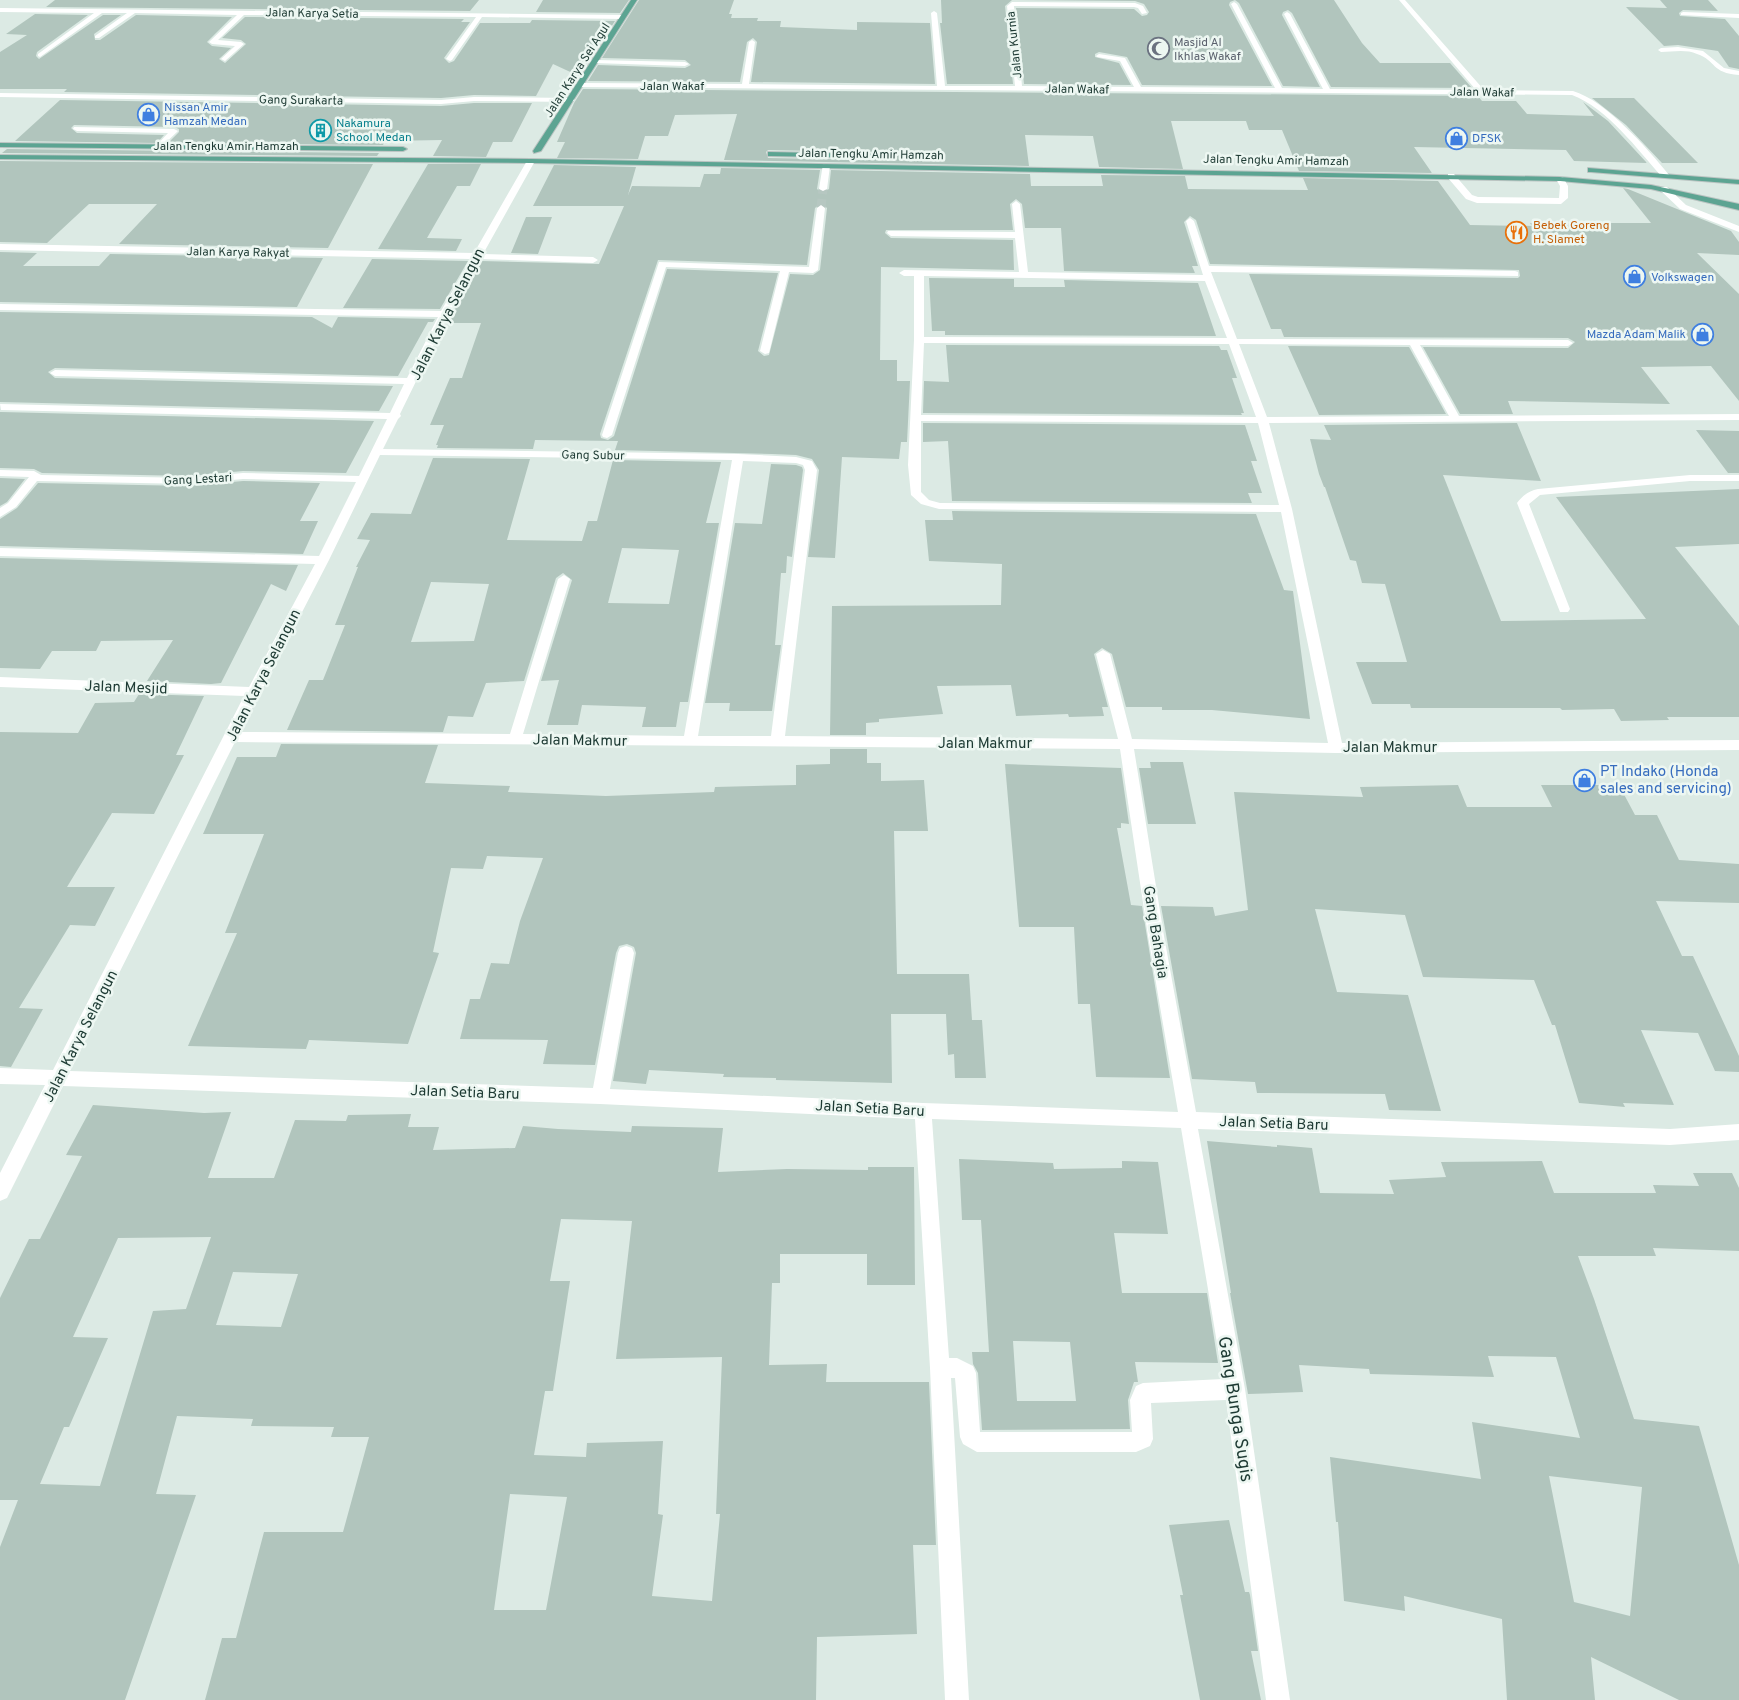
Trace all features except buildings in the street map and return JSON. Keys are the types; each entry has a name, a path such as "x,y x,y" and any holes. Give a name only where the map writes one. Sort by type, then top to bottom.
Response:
{"main road":[{"name":"Jalan Karya Sei Agul","path":"532,154 581,85 634,0"},
{"name":"Jalan Tengku Amir Hamzah","path":"0,145 409,149"},
{"path":"29,157 40,145"},
{"name":"Jalan Tengku Amir Hamzah","path":"532,154 547,151"},
{"name":"Jalan Tengku Amir Hamzah","path":"0,156 532,154 826,166 1560,178 1613,182 1664,189 1739,206"},
{"name":"Jalan Tengku Amir Hamzah","path":"764,154 882,156"},
{"path":"1050,158 1050,169"},
{"path":"1585,170 1666,174 1739,182"},
{"path":"1734,196 1739,206"}],"street":[{"path":"1402,0 1482,92"},
{"name":"Jalan Kurnia","path":"1019,88 1010,6 1012,4 1135,5 1142,7 1144,12"},
{"path":"1234,4 1280,92"},
{"path":"152,12 159,6"},
{"name":"Jalan Karya Setia","path":"0,10 89,11 99,8 133,12 623,17"},
{"path":"40,55 99,8"},
{"path":"97,37 133,12"},
{"path":"225,59 241,44 212,42 242,12"},
{"path":"934,13 941,87"},
{"path":"1287,14 1328,92"},
{"path":"1683,14 1739,16"},
{"path":"450,59 480,16"},
{"path":"744,86 752,42"},
{"path":"1660,50 1696,51 1704,54 1719,69 1739,73"},
{"path":"1099,56 1123,59 1139,90"},
{"path":"596,62 685,64"},
{"name":"Jalan Wakaf","path":"581,85 1573,93 1587,98 1666,174"},
{"name":"Gang Surakarta","path":"0,95 442,102 474,99 571,100"},
{"path":"77,129 174,131 160,146"},
{"name":"Jalan Karya Selangun","path":"0,1192 230,737 396,416 444,314 532,154"},
{"path":"823,189 826,166"},
{"path":"1451,176 1470,197 1483,201 1561,201 1564,198 1564,186 1560,178"},
{"path":"1664,189 1683,207 1739,229"},
{"path":"1016,204 1024,275"},
{"path":"607,435 662,264 813,270 821,208"},
{"path":"1190,221 1263,420 1286,509 1336,748"},
{"path":"890,233 1020,235"},
{"name":"Jalan Karya Rakyat","path":"0,248 475,256 593,260"},
{"path":"765,352 785,268"},
{"path":"904,273 1024,275 1515,274"},
{"path":"919,274 920,340 914,465 915,493 925,502 932,505 1286,509"},
{"path":"0,307 444,314"},
{"path":"920,340 1568,343"},
{"path":"1414,342 1456,419"},
{"path":"55,373 412,380"},
{"path":"1,407 396,416"},
{"path":"917,418 1263,420 1739,417"},
{"name":"Gang Subur","path":"377,452 738,457 796,460 808,463 811,470 777,741"},
{"path":"690,742 738,457"},
{"name":"Gang Lestari","path":"0,473 34,474 36,475 34,478 189,482 243,476 363,478"},
{"path":"0,514 12,505 34,478"},
{"path":"1564,609 1523,503 1531,494 1690,478 1739,478"},
{"path":"0,552 323,560"},
{"path":"515,739 564,579"},
{"name":"Gang Bahagia","path":"1103,654 1126,744 1156,936 1189,1120"},
{"name":"Jalan Mesjid","path":"0,682 253,692"},
{"name":"Jalan Makmur","path":"230,737 1126,744 1336,748 1739,745"},
{"path":"600,1096 626,953"},
{"name":"Jalan Setia Baru","path":"0,1076 600,1096 923,1111 1670,1137 1739,1132"},
{"path":"923,1111 940,1368 957,1700"},
{"name":"Gang Bunga Sugis","path":"1189,1120 1234,1389 1278,1700"},
{"path":"940,1368 957,1368 966,1373 970,1437 977,1442 1136,1442 1143,1439 1140,1400 1143,1393 1234,1389"}],"tunnel":[{"path":"821,208 823,189"}],"place":[{"name":"Masjid Al Ikhlas Wakaf","path":"1158,49"},
{"name":"Nissan Amir Hamzah Medan","path":"148,114"},
{"name":"Nakamura School Medan","path":"320,130"},
{"name":"DFSK","path":"1456,138"},
{"name":"Bebek Goreng H. Slamet","path":"1517,232"},
{"name":"Volkswagen","path":"1635,277"},
{"name":"Mazda Adam Malik","path":"1702,334"},
{"name":"PT Indako (Honda sales and servicing)","path":"1584,780"}]}
